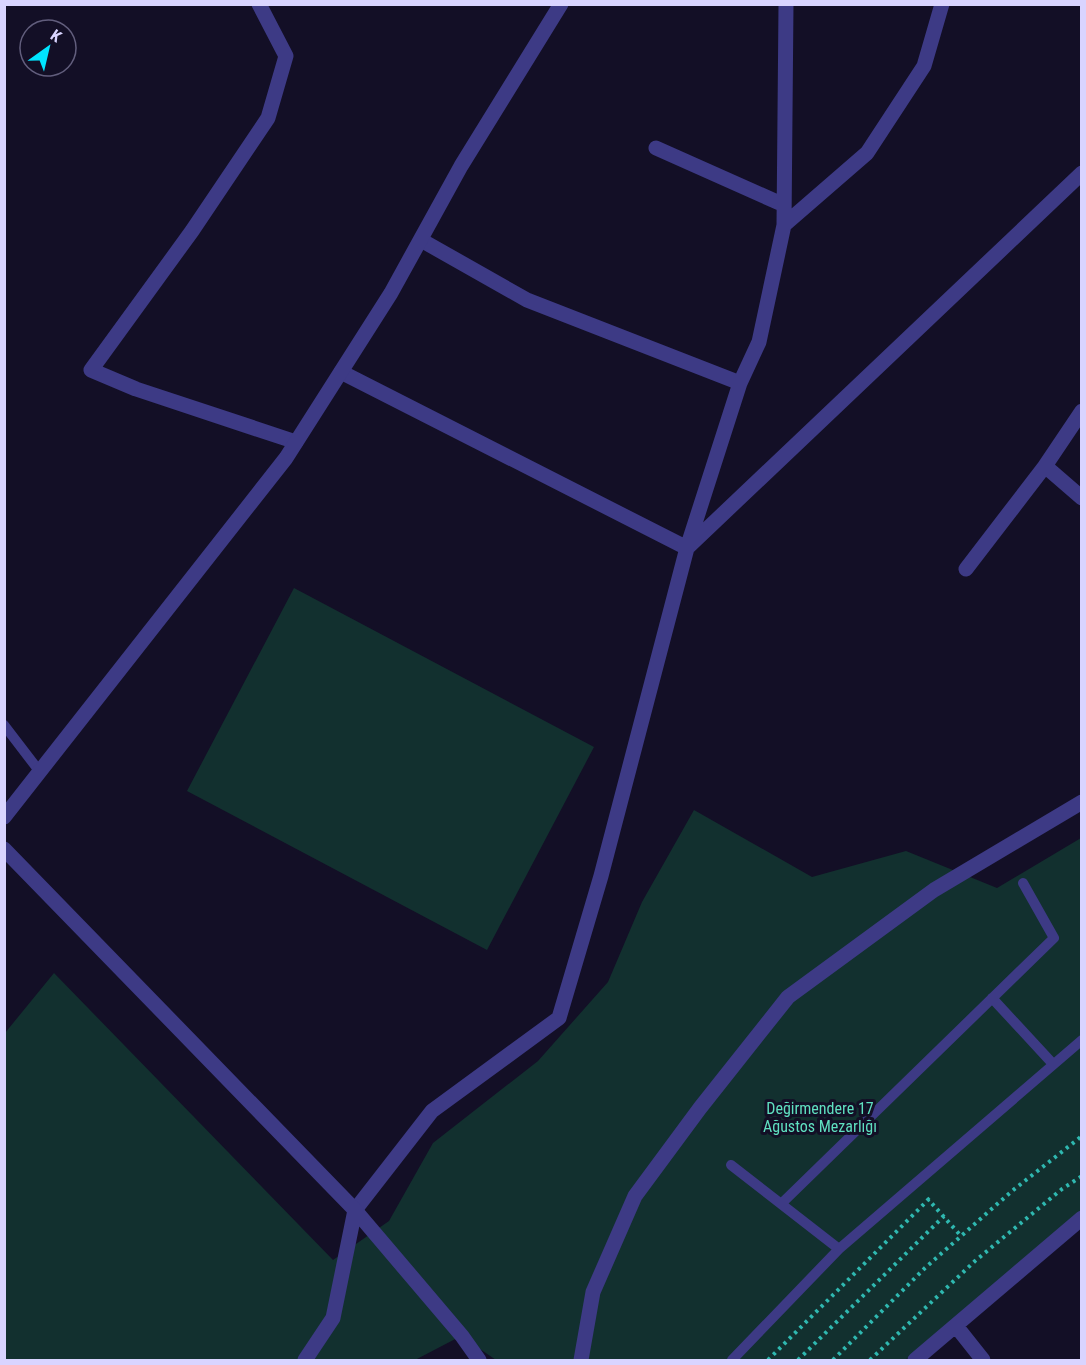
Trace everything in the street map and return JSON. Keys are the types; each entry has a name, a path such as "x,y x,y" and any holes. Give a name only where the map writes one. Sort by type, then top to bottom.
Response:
{"street":[{"path":"259,4 286,56 268,118 192,231 91,370 136,389 296,442"},
{"path":"4,817 286,458 391,293 461,166 561,4"},
{"path":"305,1360 333,1318 355,1210 432,1111 559,1018 601,876 687,548 740,383 759,342 784,225 786,4"},
{"path":"784,225 867,153 924,66 942,4"},
{"path":"656,148 784,205"},
{"path":"687,548 1082,173"},
{"path":"421,240 527,300 740,383"},
{"path":"341,372 687,548"},
{"path":"966,569 1045,466 1082,411"},
{"path":"1045,466 1082,498"},
{"path":"581,1360 593,1292 635,1196 700,1108 788,997 934,890 1082,802"},
{"path":"4,849 355,1210 462,1336 479,1360"},
{"path":"915,1360 1082,1218"},
{"path":"956,1326 983,1360"}],"lane":[{"path":"4,724 40,772"},
{"path":"781,1204 1054,938 1023,883"},
{"path":"992,998 1053,1064"},
{"path":"732,1360 839,1249 1082,1040"},
{"path":"731,1165 839,1249"}],"path":[{"path":"833,1360 925,1268 1012,1191 1082,1136"},
{"path":"870,1360 975,1261 1062,1189 1082,1176"},
{"path":"915,1184 961,1236"},
{"path":"768,1360 929,1199"},
{"path":"798,1360 944,1216"}],"green space":[{"path":"294,588 594,747 487,950 187,791"},
{"name":"Değirmendere 17 Ağustos Mezarlığı","path":"694,810 812,877 906,851 997,888 1081,838 1081,1213 905,1360 496,1360 461,1336 415,1360 5,1360 5,1033 54,973 333,1260 389,1221 433,1143 538,1061 608,982 642,902"}]}
